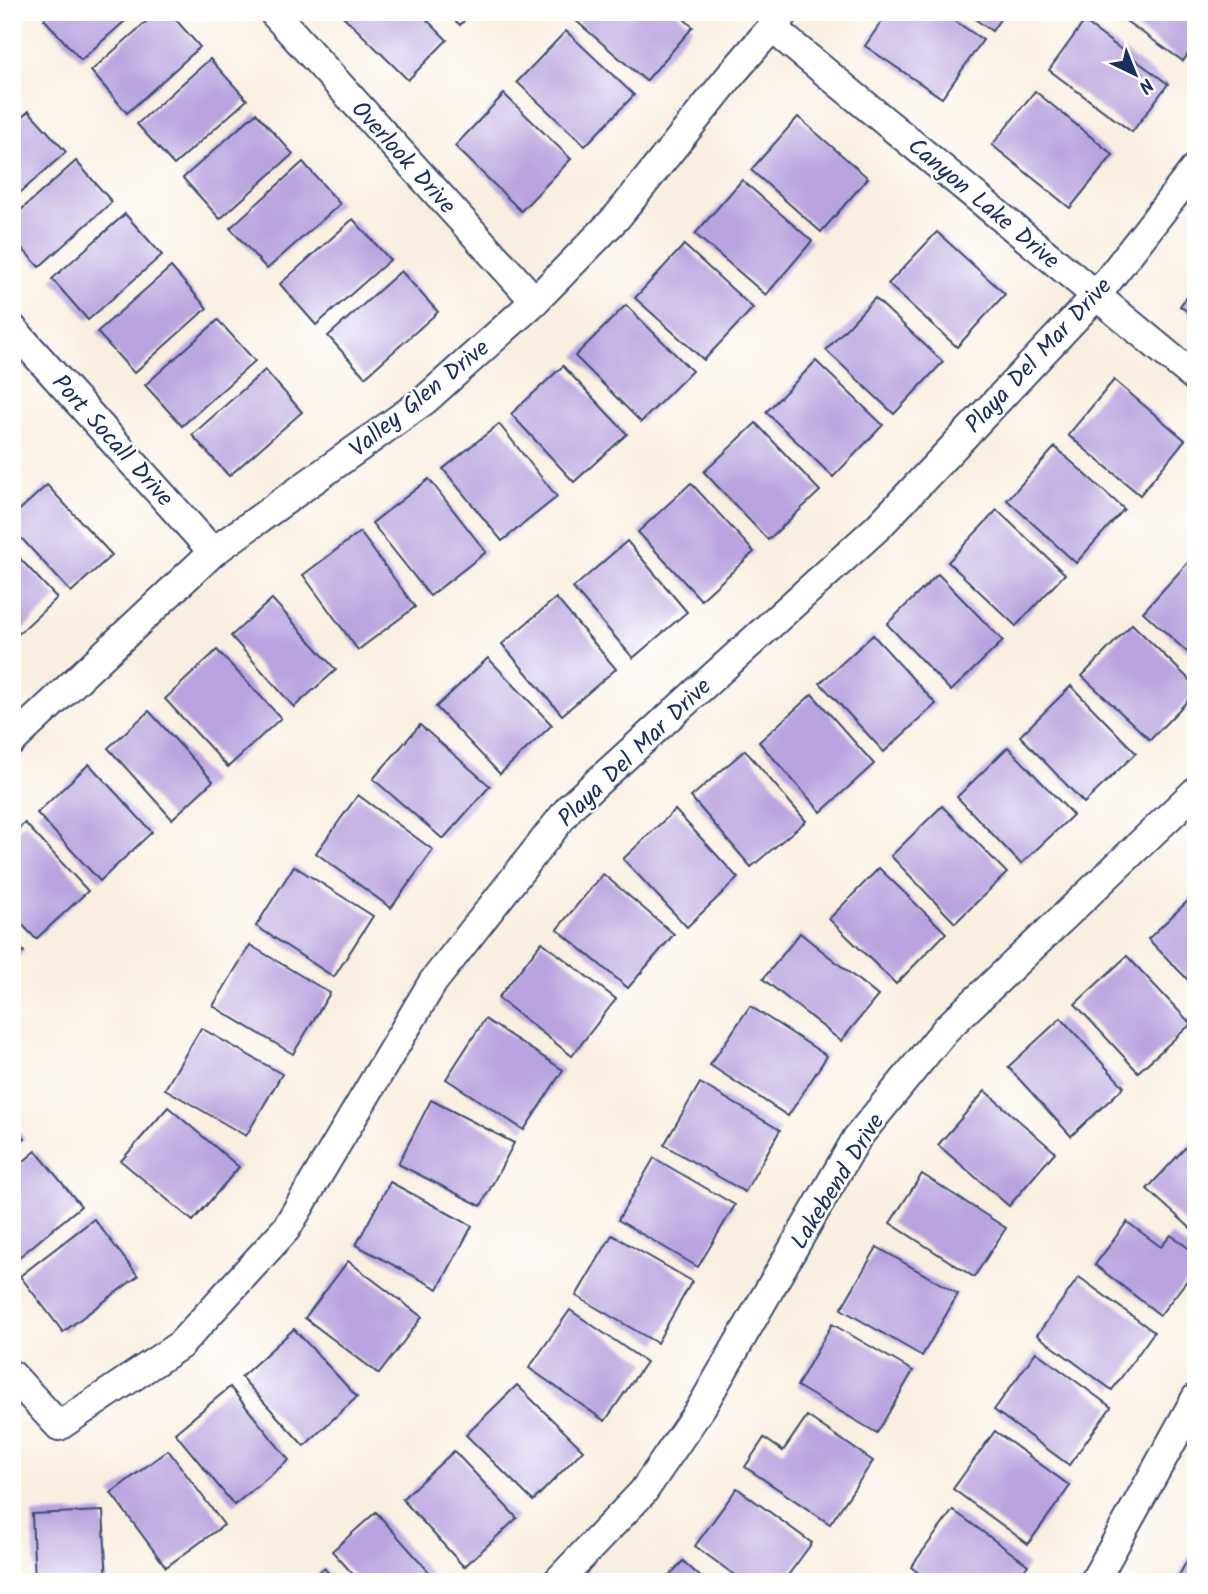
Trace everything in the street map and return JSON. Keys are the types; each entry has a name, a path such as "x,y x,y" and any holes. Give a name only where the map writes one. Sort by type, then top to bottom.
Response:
{"street":[{"name":"Overlook Drive","path":"273,12 535,301"},
{"name":"Valley Glen Drive","path":"12,741 213,552 425,400 535,301 617,217 778,20"},
{"name":"Canyon Lake Drive","path":"778,20 1096,296 1196,378"},
{"name":"Playa Del Mar Drive","path":"12,1374 60,1426 180,1345 286,1229 433,982 571,806 878,527 1096,296 1196,167"},
{"name":"Port Socall Drive","path":"12,328 213,552"},
{"name":"Lakebend Drive","path":"557,1582 643,1492 695,1417 865,1128 946,1029 1196,791"},
{"path":"1094,1582 1196,1398"}],"building":[{"path":"52,12 135,12 81,60 44,19"},
{"path":"157,12 169,12 200,47 127,113 91,71"},
{"path":"339,12 419,12 447,40 408,80"},
{"path":"446,12 472,12 460,25"},
{"path":"582,12 676,12 693,27 646,81 575,20"},
{"path":"888,12 942,12 983,40 942,98 865,46"},
{"path":"965,12 1005,12 992,31"},
{"path":"1113,12 1196,12 1196,43 1183,61"},
{"path":"1084,22 1168,84 1132,132 1049,70"},
{"path":"566,31 634,95 585,146 517,82"},
{"path":"210,59 247,100 174,165 137,124"},
{"path":"1035,91 1113,155 1070,208 992,145"},
{"path":"504,94 571,159 521,211 455,146"},
{"path":"29,111 66,152 12,200 12,126"},
{"path":"256,113 293,154 220,219 183,178"},
{"path":"798,117 868,178 821,232 751,170"},
{"path":"76,161 112,202 39,267 12,237 12,218"},
{"path":"303,162 340,204 267,269 230,228"},
{"path":"742,180 812,241 766,295 695,234"},
{"path":"125,214 162,255 88,320 52,279"},
{"path":"353,219 390,260 316,325 280,284"},
{"path":"937,232 1005,294 957,347 888,284"},
{"path":"684,245 753,308 704,360 635,298"},
{"path":"171,267 207,308 134,373 97,332"},
{"path":"401,271 438,312 365,377 328,336"},
{"path":"1196,285 1196,318 1180,306"},
{"path":"875,298 943,362 894,414 826,350"},
{"path":"626,305 692,371 641,422 575,356"},
{"path":"218,320 255,361 182,426 145,385"},
{"path":"816,361 883,425 833,477 766,412"},
{"path":"563,366 627,434 574,482 511,414"},
{"path":"265,370 302,412 229,476 192,435"},
{"path":"1114,380 1185,440 1140,495 1068,435"},
{"path":"756,423 820,491 768,540 704,472"},
{"path":"499,424 557,497 502,541 443,469"},
{"path":"1055,447 1124,509 1076,563 1007,500"},
{"path":"429,479 486,552 430,596 372,523"},
{"path":"691,483 754,552 701,600 638,532"},
{"path":"47,485 112,555 71,592 12,528 12,517"},
{"path":"997,510 1065,574 1016,626 948,562"},
{"path":"360,532 415,607 358,650 303,575"},
{"path":"627,541 687,612 633,658 573,588"},
{"path":"12,550 57,598 12,640"},
{"path":"1191,559 1196,563 1196,660 1143,612"},
{"path":"938,574 1003,641 951,691 887,624"},
{"path":"556,598 616,669 562,715 502,644"},
{"path":"272,599 336,670 294,707 231,636"},
{"path":"1132,624 1196,686 1196,692 1150,740 1082,676"},
{"path":"873,635 936,704 884,752 820,683"},
{"path":"217,650 281,718 228,767 165,699"},
{"path":"488,658 552,725 500,774 436,707"},
{"path":"1071,686 1136,753 1084,803 1020,736"},
{"path":"812,694 874,764 821,812 759,742"},
{"path":"149,711 213,781 172,819 108,748"},
{"path":"420,725 490,786 443,839 373,779"},
{"path":"1008,747 1073,815 1021,864 957,797"},
{"path":"745,750 806,821 751,867 691,797"},
{"path":"89,764 152,832 100,881 37,813"},
{"path":"358,795 433,850 391,908 316,853"},
{"path":"942,806 1007,873 955,923 891,856"},
{"path":"675,810 738,878 687,927 623,859"},
{"path":"25,823 88,891 36,939 12,914 12,834"},
{"path":"294,866 373,916 334,977 256,926"},
{"path":"879,868 946,933 896,984 829,919"},
{"path":"603,874 674,934 628,988 557,929"},
{"path":"1191,898 1196,904 1196,988 1148,939"},
{"path":"800,933 878,996 841,1041 763,979"},
{"path":"12,939 24,952 12,963"},
{"path":"542,942 616,999 572,1056 498,998"},
{"path":"250,945 330,993 293,1054 213,1006"},
{"path":"1127,956 1191,1024 1138,1072 1075,1004"},
{"path":"750,1006 827,1056 788,1116 710,1065"},
{"path":"1061,1018 1124,1087 1071,1136 1008,1067"},
{"path":"485,1019 563,1070 524,1130 446,1079"},
{"path":"201,1028 282,1074 246,1136 165,1089"},
{"path":"700,1083 780,1130 745,1192 664,1145"},
{"path":"985,1091 1055,1152 1009,1206 938,1145"},
{"path":"431,1100 514,1143 481,1206 398,1164"},
{"path":"168,1107 239,1167 193,1221 121,1161"},
{"path":"12,1124 25,1138 12,1149"},
{"path":"1196,1136 1196,1233 1147,1189"},
{"path":"36,1151 81,1206 12,1263 12,1171"},
{"path":"654,1158 735,1205 698,1267 618,1220"},
{"path":"922,1174 1006,1228 974,1277 890,1223"},
{"path":"390,1182 472,1226 438,1289 356,1245"},
{"path":"94,1219 138,1276 63,1332 20,1276"},
{"path":"1127,1222 1161,1247 1171,1235 1196,1254 1196,1269 1160,1315 1095,1265"},
{"path":"612,1235 692,1281 657,1343 576,1296"},
{"path":"877,1247 958,1294 922,1356 841,1309"},
{"path":"348,1261 422,1317 379,1374 305,1318"},
{"path":"1079,1277 1154,1332 1112,1390 1037,1335"},
{"path":"570,1310 646,1362 605,1421 529,1368"},
{"path":"832,1324 913,1371 877,1433 797,1386"},
{"path":"294,1329 357,1397 304,1446 241,1377"},
{"path":"1036,1352 1111,1407 1069,1465 994,1410"},
{"path":"517,1385 583,1450 533,1501 466,1435"},
{"path":"230,1387 289,1460 234,1505 175,1433"},
{"path":"807,1416 873,1461 830,1524 745,1467 764,1438 783,1451"},
{"path":"995,1431 1070,1486 1028,1544 953,1489"},
{"path":"168,1450 224,1525 166,1567 111,1493"},
{"path":"454,1451 517,1518 464,1567 402,1499"},
{"path":"737,1488 812,1543 783,1582 744,1582 695,1546"},
{"path":"953,1510 1028,1565 1016,1582 930,1582 911,1567"},
{"path":"103,1511 107,1582 35,1582 32,1514"},
{"path":"376,1512 438,1582 360,1582 332,1551"},
{"path":"1196,1544 1196,1582 1176,1581"},
{"path":"683,1561 706,1582 663,1582"},
{"path":"324,1568 336,1582 308,1582"}]}
